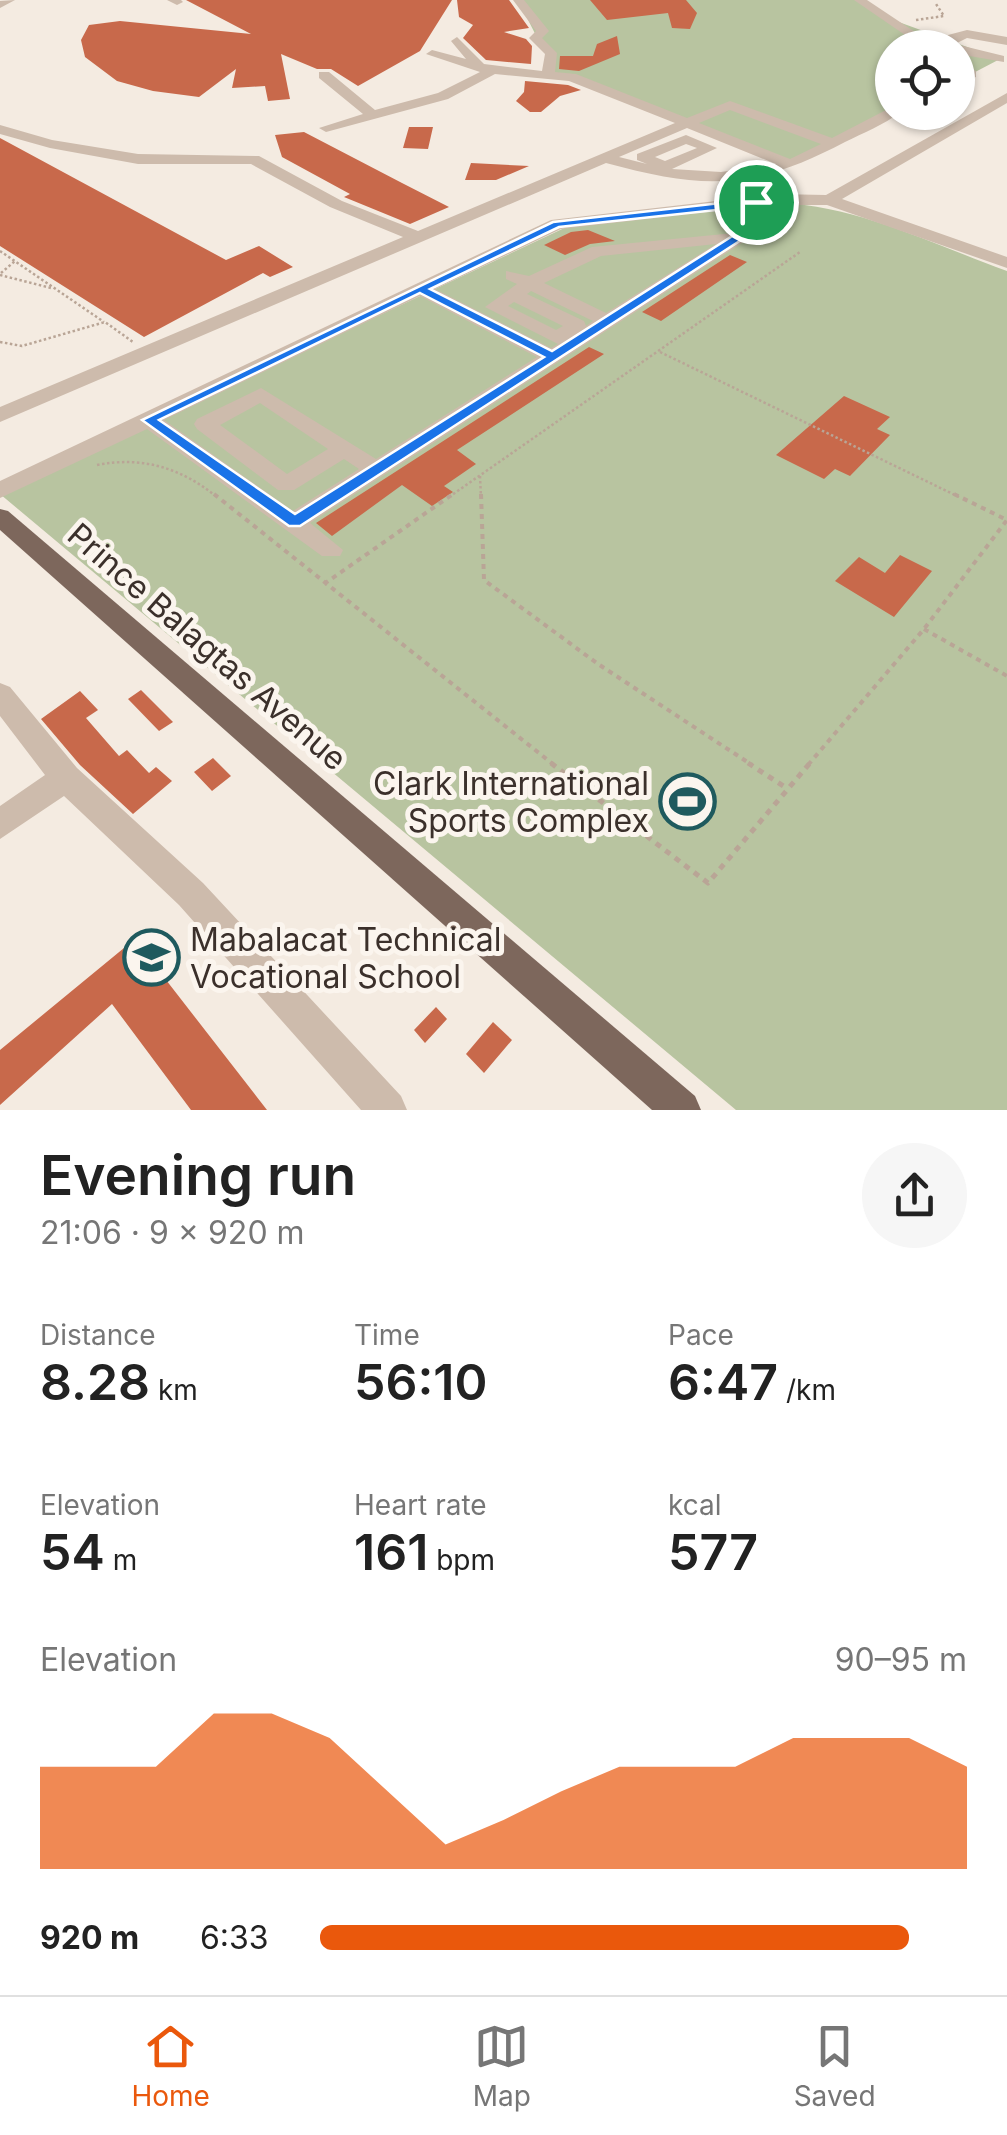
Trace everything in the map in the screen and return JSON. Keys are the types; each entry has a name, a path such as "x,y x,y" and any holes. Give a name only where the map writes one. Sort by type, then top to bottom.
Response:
{"main road":[{"name":"Prince Balagtas Avenue","path":"0,517 681,1110"}],"street":[{"path":"0,5 10,0"},
{"path":"518,0 543,31 535,38 551,53 548,74"},
{"path":"859,0 908,30"},
{"path":"975,35 1007,41"},
{"path":"457,40 487,69"},
{"path":"975,53 1004,58"},
{"path":"432,54 487,69 570,78 791,165"},
{"path":"975,72 1004,58"},
{"path":"326,128 442,96 487,69"},
{"path":"324,75 374,116"},
{"path":"829,200 1007,96"},
{"path":"0,415 730,105 833,143"},
{"path":"604,158 690,175 746,176 791,165 875,121"},
{"path":"690,175 791,128"},
{"path":"0,129 50,144 138,159 254,160 336,204 418,237"},
{"path":"648,138 670,146"},
{"path":"686,139 710,148 693,155 666,166 642,157 686,139"},
{"path":"693,155 713,163"},
{"path":"0,490 81,461 149,420 557,224 756,202 829,200 1007,263"},
{"path":"294,522 766,219 756,202"},
{"path":"513,285 532,284 597,251 737,236"},
{"path":"532,284 608,321"},
{"path":"420,288 553,357"},
{"path":"344,449 286,484 204,424 261,394 376,470"},
{"path":"149,420 331,550"},
{"path":"0,695 66,778 191,894 387,1110"},
{"path":"0,824 66,778"}],"path":[{"path":"896,21 944,16 936,4"},
{"path":"0,252 140,344"},
{"path":"324,584 800,252"},
{"path":"0,273 15,262"},
{"path":"0,273 56,289"},
{"path":"0,342 22,346 105,322"},
{"path":"81,461 123,459 161,463 195,479 708,882 924,629 1007,520 659,351"},
{"path":"480,476 484,580 598,664 788,789"},
{"path":"924,629 1007,676"}],"green space":[{"path":"518,0 859,0 921,30 875,30 875,121 791,165 556,75"},
{"path":"975,50 1000,59 975,72"},
{"name":"Clark International Sports Complex","path":"781,203 867,219 1007,271 1007,1110 736,1110 0,494 575,223"}],"building":[{"path":"186,0 452,0 420,51 358,86 331,69 317,69 281,54 290,99 268,101 265,86 232,88 236,69 199,97 153,91 117,81 85,57 81,40 89,25 120,21 251,34"},
{"path":"457,0 509,0 529,28 504,32 526,39 532,46 531,64 486,60 463,38 473,25 459,17"},
{"path":"590,0 686,0 697,13 690,29 672,28 668,13 607,20"},
{"path":"617,36 620,54 579,71 559,69 560,56 593,56 597,44"},
{"path":"525,81 581,90 560,96 541,112 530,112 516,101 524,92"},
{"path":"409,127 433,127 428,149 403,148"},
{"path":"304,132 449,207 410,224 344,197 350,194 282,157 275,135"},
{"path":"0,138 226,260 259,246 293,267 270,277 263,273 144,337 0,246"},
{"path":"471,163 529,166 496,180 465,180"},
{"path":"588,230 615,241 590,244 565,255 544,245 571,232"},
{"path":"730,255 747,262 661,321 642,312"},
{"path":"589,347 604,354 457,450 476,464 444,486 453,492 432,506 402,485 332,536 316,523"},
{"path":"844,396 890,417 877,429 890,435 850,476 835,469 824,479 776,455"},
{"path":"900,555 932,571 894,617 835,581 859,557 885,573"},
{"path":"141,690 173,722 159,731 128,699"},
{"path":"80,691 98,710 86,718 119,756 127,750 149,773 156,767 172,781 133,814 80,765 41,719"},
{"path":"213,758 231,776 212,791 194,772"},
{"path":"141,934 163,961 156,967 267,1110 191,1110 112,1004 0,1105 0,1050"},
{"path":"436,1007 447,1019 425,1043 414,1030"},
{"path":"493,1022 512,1040 484,1073 466,1054"}],"place":[{"name":"Clark International Sports Complex","path":"688,802"},
{"name":"Mabalacat Technical Vocational School","path":"151,958"}],"route":[{"path":"756,202 557,224 420,288 553,357 294,522 149,420 420,288 553,357 765,220 756,202"}]}
